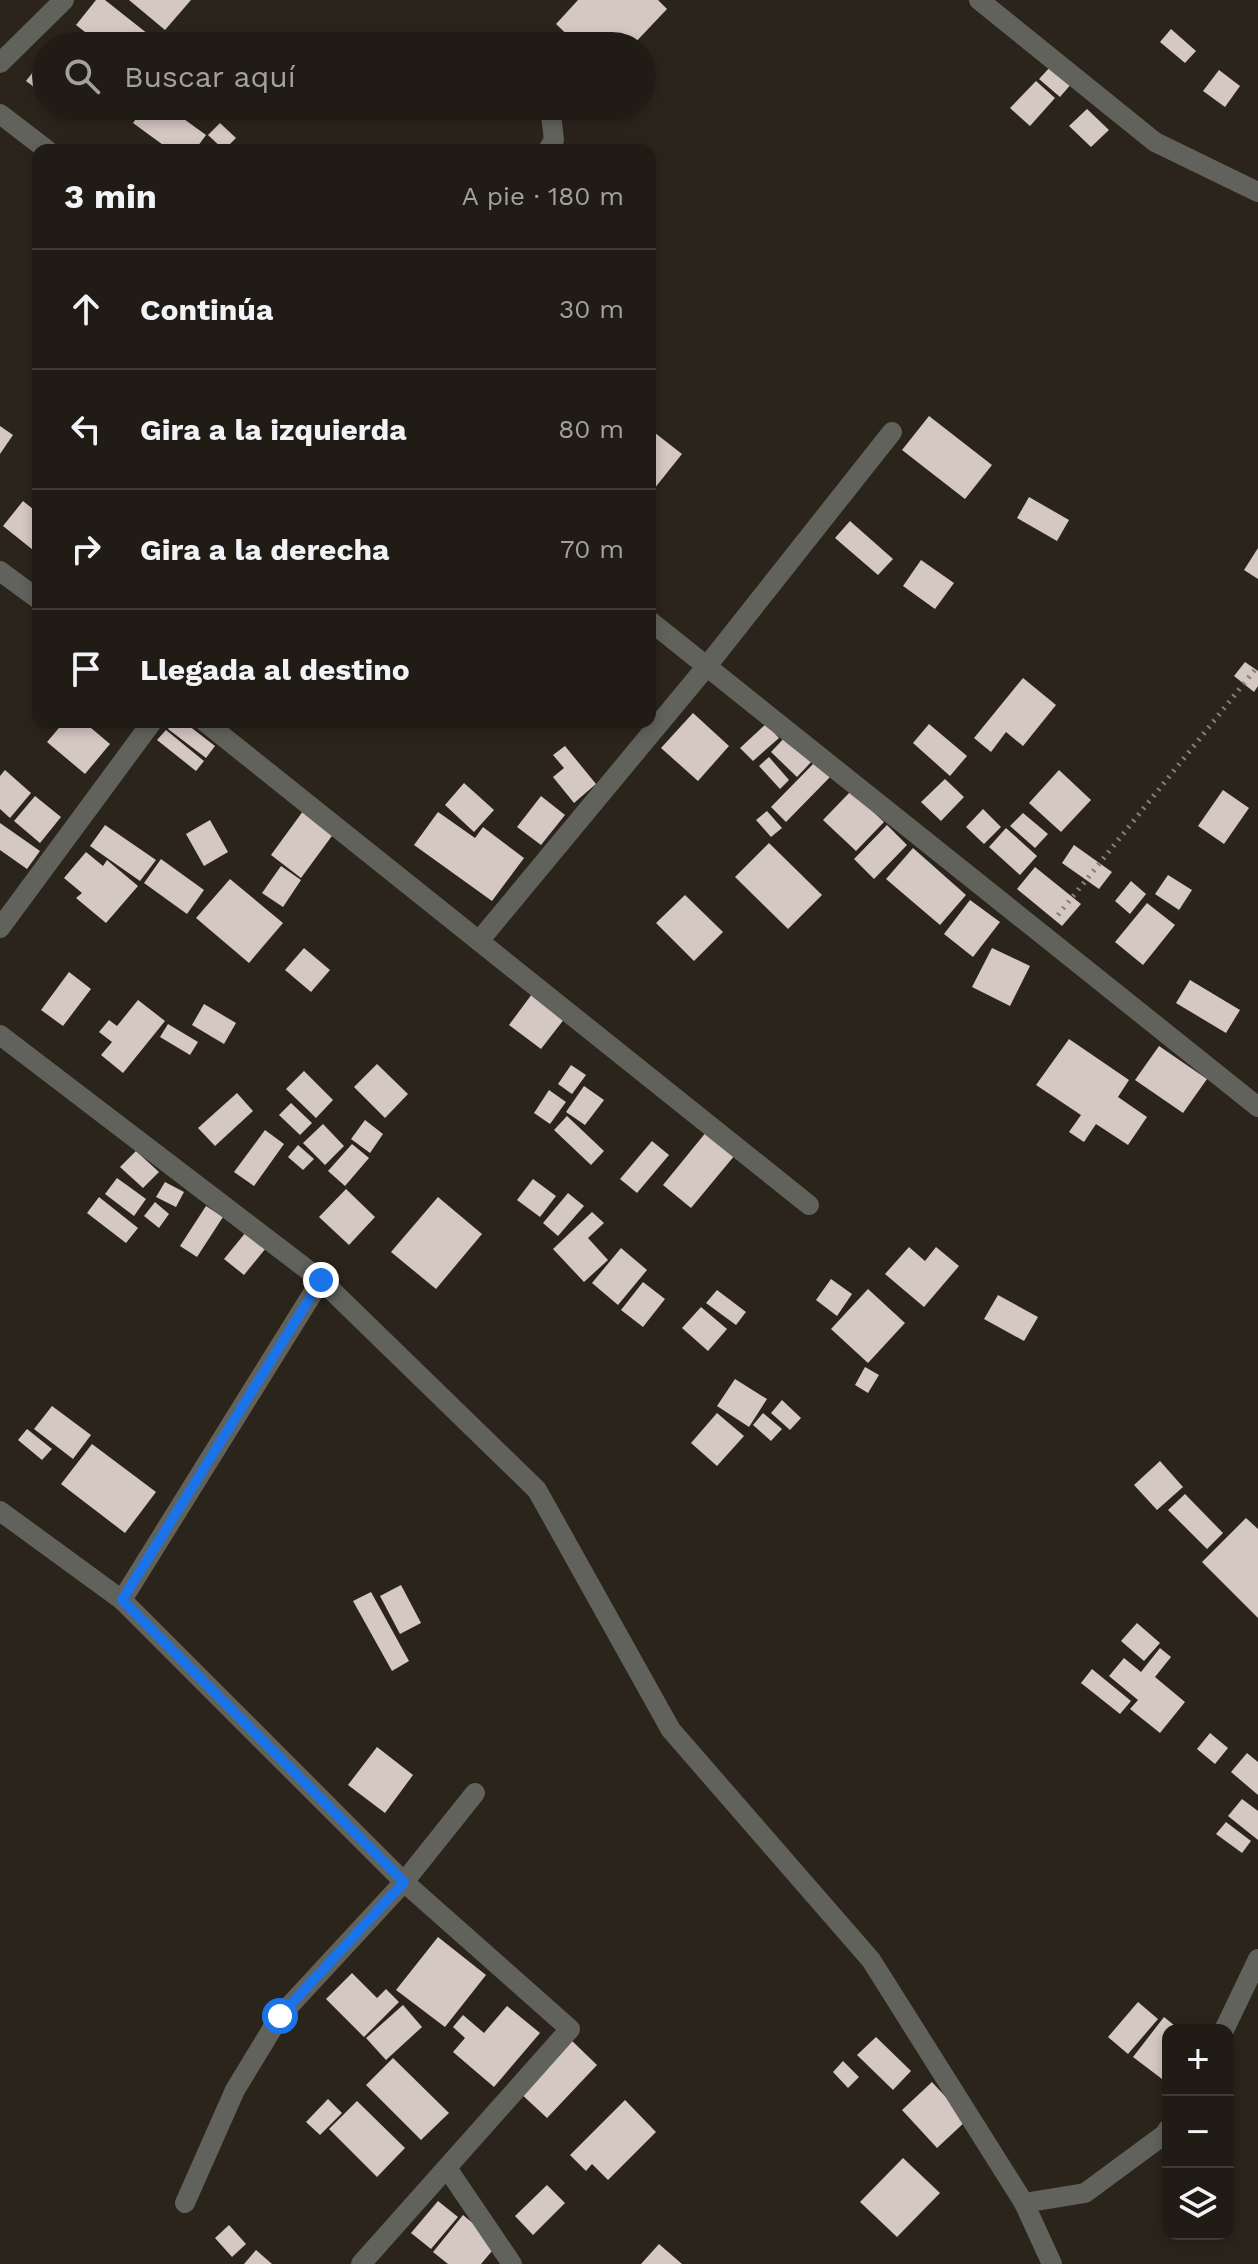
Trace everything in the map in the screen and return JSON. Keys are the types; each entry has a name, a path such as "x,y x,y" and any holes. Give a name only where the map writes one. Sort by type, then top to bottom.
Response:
{"street":[{"path":"0,63 64,0"},
{"path":"979,0 1155,142 1258,192"},
{"path":"0,114 39,144"},
{"path":"552,120 552,144"},
{"path":"656,728 892,432"},
{"path":"0,571 32,595"},
{"path":"656,626 1258,1107"},
{"path":"0,928 148,728"},
{"path":"213,728 809,1205"},
{"path":"479,941 656,728"},
{"path":"0,1035 321,1280 537,1490 671,1730 871,1960 1024,2203 1052,2264"},
{"path":"122,1600 321,1280"},
{"path":"0,1511 122,1600 404,1882 570,2029 361,2264"},
{"path":"185,2203 235,2090 280,2016 404,1882 475,1793"},
{"path":"1227,2024 1258,1959"},
{"path":"1024,2203 1085,2193 1162,2136"},
{"path":"447,2168 512,2264"}],"path":[{"path":"1042,934 1258,666"}],"building":[{"path":"96,0 105,0 145,32 85,32 76,25"},
{"path":"129,0 191,0 165,30"},
{"path":"578,0 658,0 667,9 645,32 564,32 556,24"},
{"path":"1171,29 1196,51 1185,63 1160,42"},
{"path":"1052,65 1072,83 1060,97 1039,79"},
{"path":"1219,70 1240,86 1225,107 1203,91"},
{"path":"1036,81 1055,98 1030,126 1010,108"},
{"path":"1087,109 1109,130 1091,147 1069,126"},
{"path":"135,120 185,120 206,135 199,144 162,144 133,123"},
{"path":"220,123 236,138 230,144 218,144 208,135"},
{"path":"929,416 992,465 965,499 902,450"},
{"path":"0,426 13,435 0,454"},
{"path":"656,434 682,454 656,486"},
{"path":"1029,497 1069,520 1057,541 1017,518"},
{"path":"23,501 32,508 32,549 3,526"},
{"path":"850,521 893,559 878,575 835,538"},
{"path":"1258,548 1258,579 1244,570"},
{"path":"921,560 954,583 935,609 903,586"},
{"path":"1245,662 1258,671 1258,686 1254,692 1234,676"},
{"path":"1023,678 1056,705 1023,746 1006,732 991,752 974,738"},
{"path":"693,713 729,746 698,781 661,748"},
{"path":"766,724 779,738 753,761 740,748"},
{"path":"929,724 967,756 950,776 913,743"},
{"path":"59,728 91,728 110,744 85,774 47,742"},
{"path":"192,728 215,746 206,758 168,729"},
{"path":"166,730 204,761 196,771 157,740"},
{"path":"788,734 814,759 797,777 771,752"},
{"path":"565,746 596,784 574,803 553,777 564,768 553,755"},
{"path":"769,757 789,780 780,789 759,766"},
{"path":"816,761 831,776 786,822 771,807"},
{"path":"5,770 31,793 10,818 0,809 0,776"},
{"path":"1059,770 1091,800 1061,832 1029,803"},
{"path":"945,779 964,797 941,821 921,802"},
{"path":"464,783 494,810 474,832 445,805"},
{"path":"1223,790 1249,808 1224,844 1198,826"},
{"path":"851,791 884,822 856,851 823,820"},
{"path":"35,796 61,817 40,843 14,821"},
{"path":"541,796 565,815 541,845 517,827"},
{"path":"306,807 337,829 301,878 271,855"},
{"path":"983,809 1001,827 984,844 966,827"},
{"path":"767,811 782,828 771,837 756,820"},
{"path":"438,812 475,838 483,827 524,858 492,901 414,845"},
{"path":"1023,813 1048,834 1035,848 1010,826"},
{"path":"210,820 228,852 204,866 186,834"},
{"path":"0,823 40,851 27,869 0,850"},
{"path":"105,825 156,860 140,881 90,846"},
{"path":"887,825 907,845 874,879 854,859"},
{"path":"1006,828 1037,856 1020,875 989,847"},
{"path":"769,843 822,895 788,929 735,877"},
{"path":"1074,845 1112,872 1099,889 1062,863"},
{"path":"913,848 966,895 940,925 886,879"},
{"path":"86,852 103,866 107,860 138,886 106,923 76,898 82,893 64,878"},
{"path":"161,859 204,890 187,914 144,883"},
{"path":"281,866 301,880 283,907 262,893"},
{"path":"1035,867 1081,904 1062,926 1017,889"},
{"path":"1168,875 1192,890 1179,910 1155,894"},
{"path":"230,879 283,923 249,963 196,918"},
{"path":"1131,881 1146,894 1130,914 1115,901"},
{"path":"685,895 723,932 694,961 656,923"},
{"path":"970,900 1000,922 973,957 944,934"},
{"path":"1147,903 1175,925 1143,965 1115,942"},
{"path":"304,948 330,970 311,992 285,970"},
{"path":"992,948 1030,966 1010,1006 972,987"},
{"path":"69,972 91,989 63,1026 41,1010"},
{"path":"1190,980 1240,1010 1226,1033 1176,1003"},
{"path":"532,994 565,1018 541,1049 509,1025"},
{"path":"138,1000 165,1021 123,1073 101,1055 112,1042 99,1032 109,1020 117,1026"},
{"path":"204,1004 236,1023 224,1044 192,1025"},
{"path":"168,1024 198,1042 190,1055 160,1037"},
{"path":"1069,1039 1129,1080 1118,1097 1147,1117 1128,1145 1096,1124 1084,1142 1069,1132 1081,1115 1036,1085"},
{"path":"1159,1046 1207,1079 1183,1113 1135,1080"},
{"path":"377,1064 408,1094 385,1118 354,1087"},
{"path":"571,1065 586,1075 572,1094 558,1084"},
{"path":"304,1071 333,1100 316,1118 286,1089"},
{"path":"584,1086 604,1100 585,1125 566,1112"},
{"path":"549,1090 566,1102 550,1124 534,1113"},
{"path":"237,1093 253,1111 215,1146 198,1128"},
{"path":"291,1103 312,1123 300,1135 279,1115"},
{"path":"567,1116 604,1151 591,1165 554,1130"},
{"path":"365,1120 383,1134 370,1153 351,1139"},
{"path":"323,1124 344,1146 325,1165 303,1143"},
{"path":"265,1130 284,1144 254,1186 234,1172"},
{"path":"707,1131 735,1155 691,1208 663,1185"},
{"path":"652,1141 669,1155 637,1193 620,1179"},
{"path":"352,1144 369,1158 345,1186 328,1171"},
{"path":"298,1145 314,1159 303,1170 288,1157"},
{"path":"136,1151 159,1172 143,1188 120,1167"},
{"path":"117,1178 146,1199 134,1216 105,1194"},
{"path":"533,1179 556,1196 540,1217 517,1200"},
{"path":"165,1182 184,1192 176,1207 156,1197"},
{"path":"346,1189 375,1217 349,1245 319,1217"},
{"path":"568,1193 584,1206 558,1236 543,1223"},
{"path":"99,1197 138,1228 126,1243 87,1213"},
{"path":"438,1197 482,1234 436,1289 391,1252"},
{"path":"155,1202 169,1214 159,1228 144,1216"},
{"path":"206,1206 223,1217 197,1257 180,1246"},
{"path":"592,1212 604,1223 588,1238 608,1260 584,1282 553,1249"},
{"path":"246,1232 266,1248 244,1275 224,1259"},
{"path":"909,1247 925,1261 936,1247 959,1266 924,1307 885,1274"},
{"path":"621,1248 647,1270 618,1305 592,1283"},
{"path":"831,1279 852,1294 837,1316 816,1300"},
{"path":"643,1282 665,1299 643,1327 621,1310"},
{"path":"868,1289 905,1323 868,1363 831,1329"},
{"path":"717,1290 746,1312 736,1325 706,1303"},
{"path":"998,1295 1038,1317 1024,1341 984,1319"},
{"path":"701,1307 727,1329 708,1351 682,1328"},
{"path":"865,1367 879,1375 868,1393 855,1385"},
{"path":"735,1379 767,1399 749,1427 717,1406"},
{"path":"782,1400 801,1418 790,1430 771,1413"},
{"path":"52,1406 91,1435 73,1459 34,1429"},
{"path":"717,1413 744,1436 717,1466 691,1443"},
{"path":"763,1413 782,1429 771,1441 753,1425"},
{"path":"27,1429 52,1449 42,1460 18,1440"},
{"path":"92,1444 156,1492 125,1533 61,1484"},
{"path":"1160,1461 1183,1487 1157,1510 1134,1485"},
{"path":"1185,1494 1223,1533 1207,1549 1168,1510"},
{"path":"1246,1518 1258,1529 1258,1618 1202,1562"},
{"path":"401,1585 421,1623 400,1634 380,1596"},
{"path":"371,1592 409,1661 392,1671 353,1601"},
{"path":"1137,1623 1160,1643 1144,1661 1121,1641"},
{"path":"1160,1648 1171,1657 1155,1677 1185,1702 1160,1733 1130,1709 1138,1700 1109,1676 1124,1658 1141,1672"},
{"path":"1092,1669 1131,1701 1120,1714 1081,1683"},
{"path":"1210,1733 1228,1748 1215,1764 1197,1749"},
{"path":"377,1747 413,1775 385,1813 348,1785"},
{"path":"1247,1753 1258,1762 1258,1795 1231,1772"},
{"path":"1242,1799 1258,1811 1258,1840 1228,1816"},
{"path":"1226,1822 1251,1841 1242,1853 1216,1834"},
{"path":"438,1937 486,1975 445,2027 396,1990"},
{"path":"352,1973 377,1998 386,1989 399,2002 364,2037 326,1999"},
{"path":"1138,2002 1158,2019 1128,2054 1108,2037"},
{"path":"403,2005 422,2027 386,2060 366,2038"},
{"path":"507,2006 540,2033 494,2087 453,2052 465,2038 453,2027 463,2015 484,2033"},
{"path":"1164,2017 1173,2024 1162,2024 1162,2079 1133,2057"},
{"path":"876,2037 911,2071 893,2090 857,2055"},
{"path":"569,2038 597,2065 547,2118 518,2091"},
{"path":"393,2058 449,2113 421,2140 366,2085"},
{"path":"843,2061 859,2077 848,2088 833,2072"},
{"path":"932,2082 967,2120 937,2148 902,2110"},
{"path":"328,2099 342,2113 320,2135 306,2122"},
{"path":"625,2100 656,2132 608,2180 592,2164 586,2171 570,2155"},
{"path":"357,2101 405,2148 377,2177 329,2129"},
{"path":"903,2158 940,2193 897,2237 860,2202"},
{"path":"547,2185 565,2203 533,2235 515,2216"},
{"path":"438,2201 458,2217 431,2249 411,2233"},
{"path":"463,2215 498,2244 481,2264 448,2264 433,2252"},
{"path":"229,2225 246,2244 232,2257 215,2238"},
{"path":"659,2244 682,2264 641,2264"},
{"path":"256,2250 272,2264 244,2264"}],"route":[{"path":"280,2016 404,1882 122,1600 321,1280"}]}
